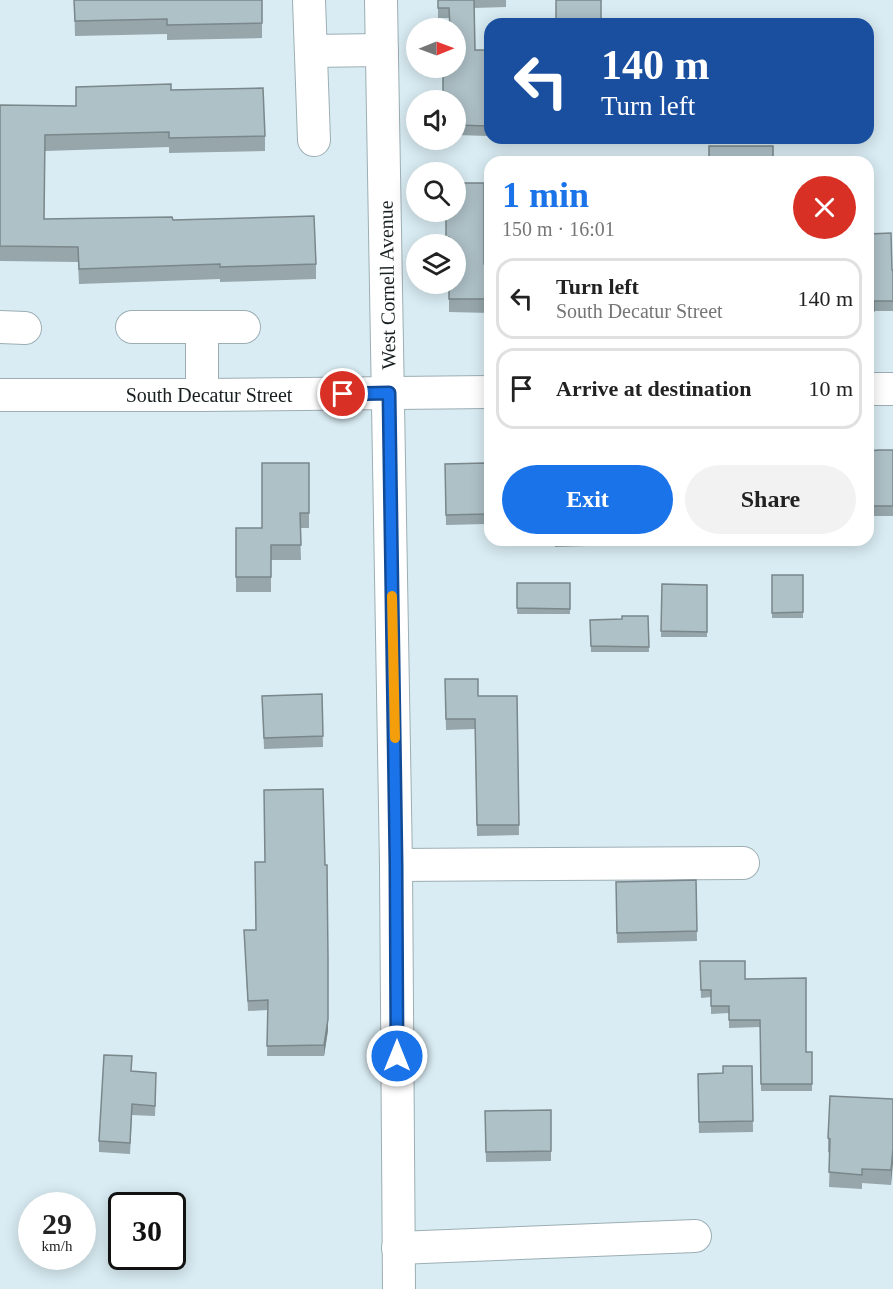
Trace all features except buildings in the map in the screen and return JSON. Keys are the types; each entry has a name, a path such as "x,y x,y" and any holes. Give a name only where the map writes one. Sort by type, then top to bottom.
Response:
{"street":[{"path":"309,0 314,140"},
{"name":"West Cornell Avenue","path":"381,0 396,865 399,1289"},
{"path":"311,51 382,50"},
{"path":"132,327 244,327"},
{"path":"202,327 202,396"},
{"path":"874,389 893,389"},
{"name":"South Decatur Street","path":"0,395 202,396 484,392"},
{"path":"396,865 743,863"},
{"path":"398,1248 695,1236"}],"slow traffic":[{"path":"392,596 395,738"}],"route":[{"path":"343,394 389,393 397,1056"}]}
